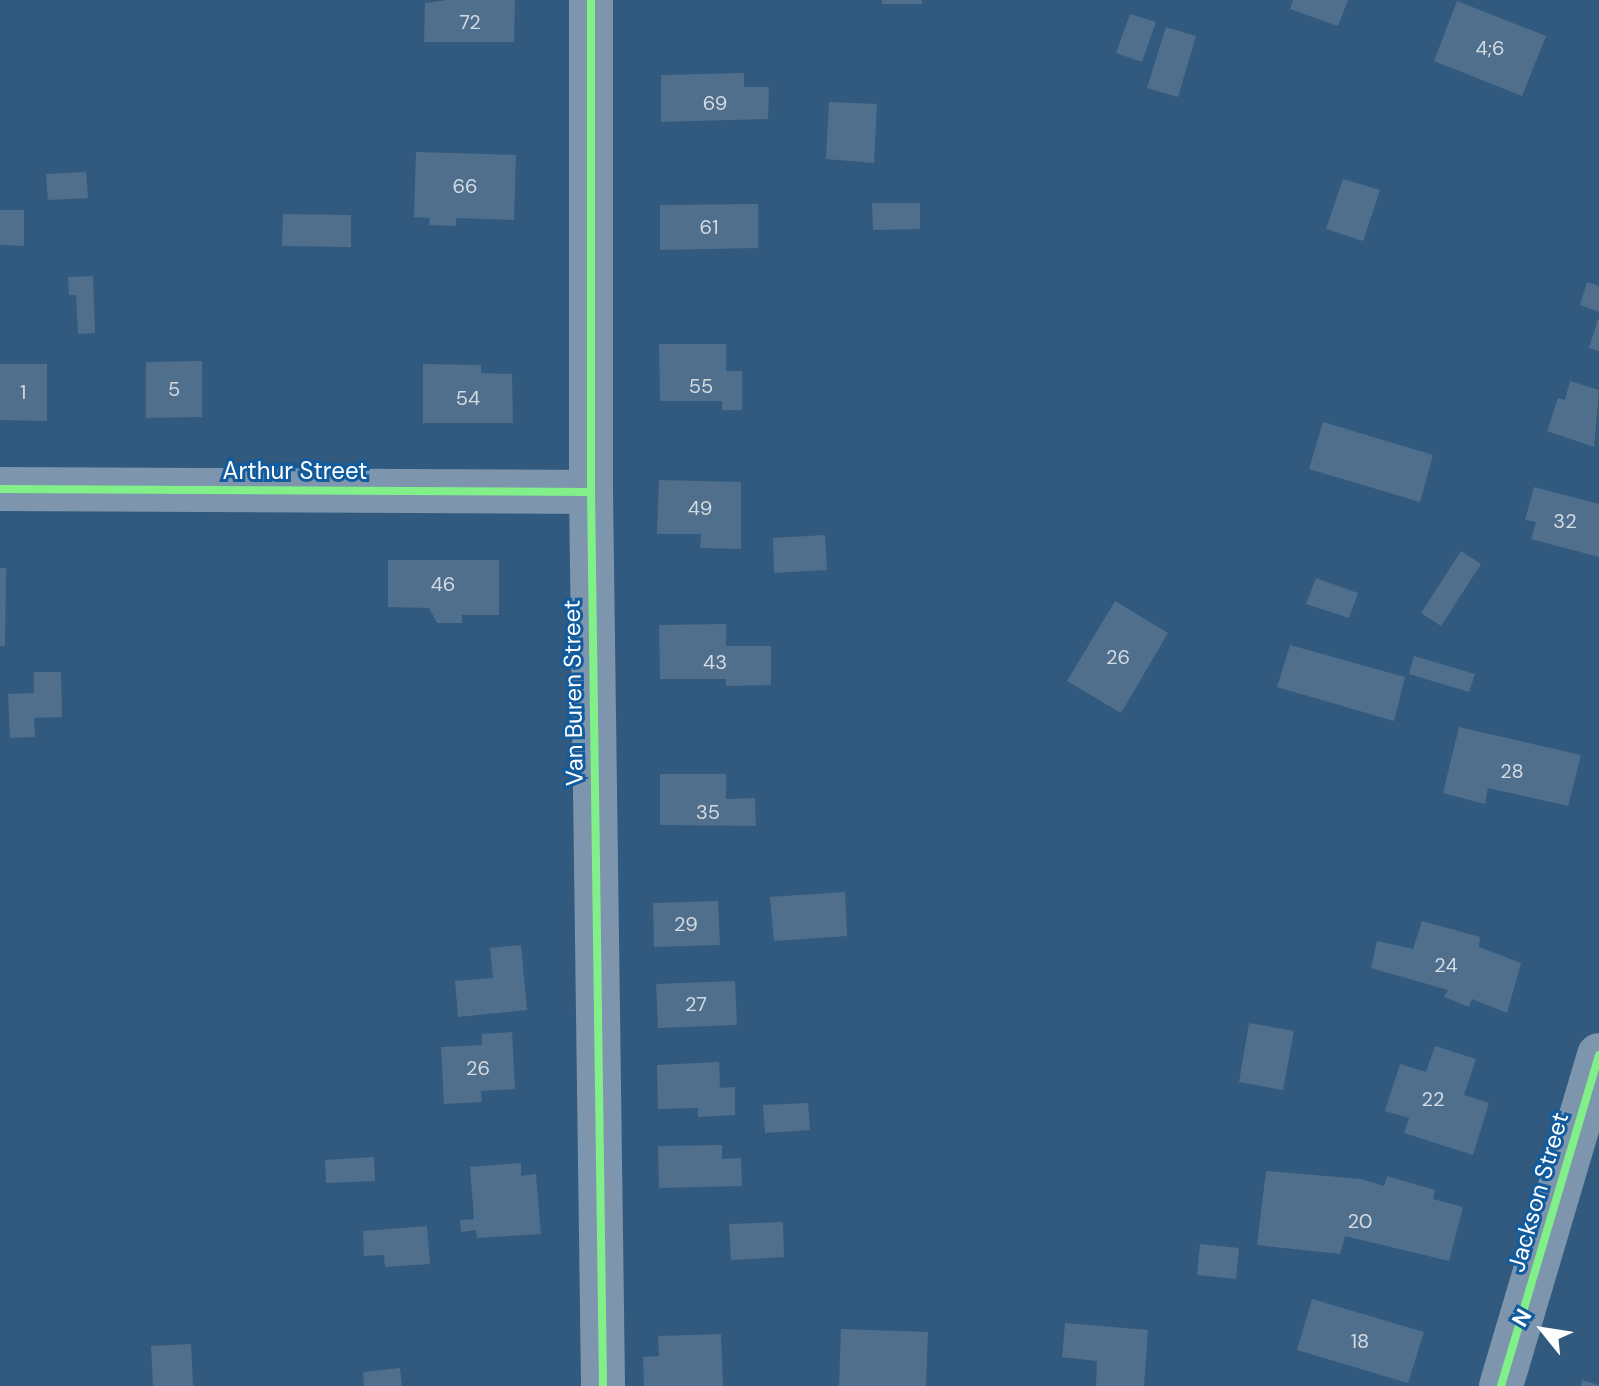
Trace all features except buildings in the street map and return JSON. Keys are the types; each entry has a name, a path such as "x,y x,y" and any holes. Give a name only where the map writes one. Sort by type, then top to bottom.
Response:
{"street":[{"name":"Van Buren Street","path":"591,0 591,492 603,1386"},
{"name":"Arthur Street","path":"0,489 591,492"},
{"name":"Jackson Street","path":"1501,1386 1599,1055"}],"cycle path":[{"path":"591,0 591,492 603,1386"},
{"path":"0,489 591,492"},
{"path":"1501,1386 1599,1055"}]}
